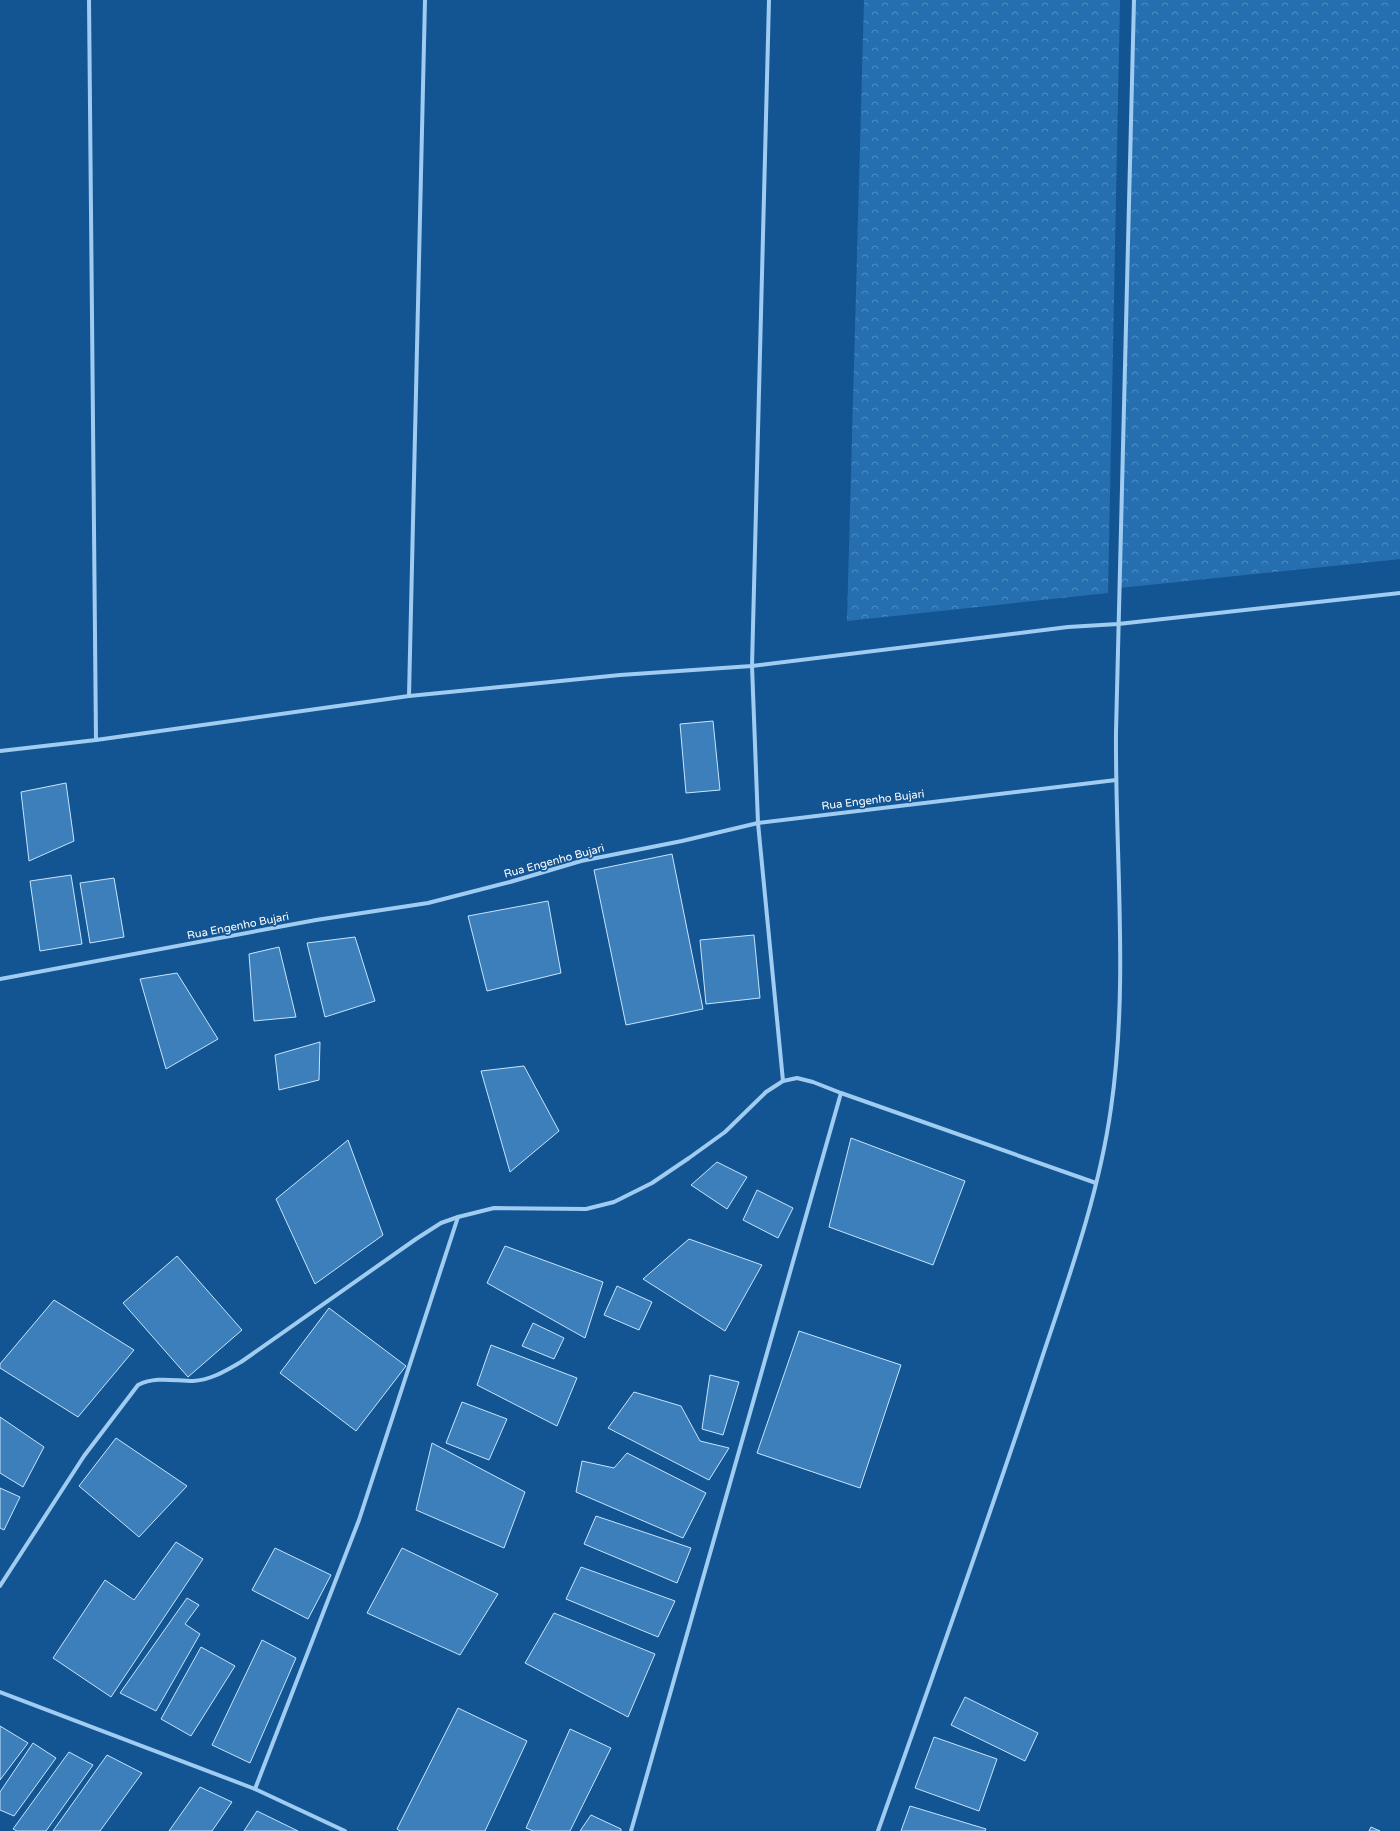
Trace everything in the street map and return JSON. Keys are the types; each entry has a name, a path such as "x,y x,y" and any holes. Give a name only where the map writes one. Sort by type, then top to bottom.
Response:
{"street":[{"path":"89,0 96,740"},
{"path":"409,696 425,0"},
{"path":"769,0 752,666 758,823 783,1081"},
{"path":"878,1831 994,1505 1073,1264 1096,1183 1111,1107 1120,985 1116,780 1118,624 1134,0"},
{"path":"0,751 96,740 409,696 620,675 752,666 1068,627 1118,624 1400,593"},
{"name":"Rua Engenho Bujari","path":"0,979 316,920 428,903 510,882 581,861 682,841 758,823 1116,780"},
{"path":"0,1586 84,1456 138,1384 145,1381 159,1379 192,1381 218,1375 241,1362 441,1223 494,1208 586,1209 614,1202 652,1183 689,1158 725,1132 766,1092 783,1081 797,1078 813,1082 1096,1183"},
{"path":"631,1831 841,1093"},
{"path":"255,1789 359,1520 458,1217"},
{"path":"0,1692 255,1789 345,1831"}],"green space":[{"path":"864,0 1120,0 1108,593 847,621"},
{"path":"1134,0 1400,0 1400,559 1119,588"}],"building":[{"path":"713,721 720,790 686,793 680,724"},
{"path":"66,783 74,841 29,861 21,792"},
{"path":"672,854 703,1009 626,1025 594,870"},
{"path":"71,875 82,944 40,951 30,881"},
{"path":"114,878 124,937 90,943 80,883"},
{"path":"548,901 561,973 487,991 468,916"},
{"path":"754,935 760,998 706,1004 700,940"},
{"path":"355,937 375,1001 325,1017 307,943"},
{"path":"279,947 296,1017 254,1021 249,954"},
{"path":"177,973 218,1039 166,1069 140,979"},
{"path":"320,1042 319,1080 279,1090 275,1055"},
{"path":"524,1066 559,1131 510,1172 481,1071"},
{"path":"851,1138 965,1181 933,1265 829,1227"},
{"path":"348,1140 383,1235 315,1284 276,1199"},
{"path":"717,1162 747,1177 727,1209 691,1185"},
{"path":"757,1190 793,1208 778,1238 743,1220"},
{"path":"689,1239 762,1265 725,1331 643,1279"},
{"path":"505,1246 603,1282 585,1338 487,1283"},
{"path":"177,1256 242,1330 188,1377 123,1303"},
{"path":"617,1286 652,1302 639,1330 604,1315"},
{"path":"54,1300 134,1350 78,1417 0,1368 0,1364"},
{"path":"329,1308 406,1366 356,1431 280,1373"},
{"path":"533,1323 564,1338 554,1359 522,1346"},
{"path":"799,1331 901,1365 860,1488 757,1453"},
{"path":"491,1345 577,1378 557,1426 477,1385"},
{"path":"710,1375 739,1382 723,1435 702,1429"},
{"path":"634,1392 681,1406 700,1441 729,1448 709,1480 608,1428"},
{"path":"462,1402 507,1419 489,1460 446,1443"},
{"path":"0,1417 44,1447 23,1487 0,1473"},
{"path":"116,1438 187,1486 139,1537 79,1486"},
{"path":"432,1443 525,1492 504,1548 416,1510"},
{"path":"627,1453 706,1493 683,1538 576,1492 582,1461 614,1468"},
{"path":"0,1488 20,1497 4,1530 0,1528"},
{"path":"596,1516 691,1548 677,1583 584,1544"},
{"path":"176,1542 203,1559 111,1697 53,1658 105,1580 134,1600"},
{"path":"275,1548 331,1575 308,1619 252,1590"},
{"path":"402,1548 498,1594 460,1655 367,1613"},
{"path":"581,1567 675,1601 658,1637 566,1599"},
{"path":"187,1598 199,1605 185,1624 200,1634 156,1711 120,1693"},
{"path":"554,1613 655,1654 628,1717 525,1663"},
{"path":"262,1640 296,1658 250,1763 212,1745"},
{"path":"201,1647 235,1666 191,1736 161,1719"},
{"path":"965,1697 1038,1733 1025,1761 951,1725"},
{"path":"458,1708 527,1741 485,1831 400,1831 397,1829"},
{"path":"0,1726 28,1743 0,1780"},
{"path":"570,1729 611,1748 570,1831 533,1831 526,1828"},
{"path":"934,1737 997,1759 979,1811 915,1788"},
{"path":"33,1743 56,1758 14,1816 0,1810 0,1792"},
{"path":"69,1752 93,1765 46,1831 17,1831 13,1829"},
{"path":"107,1755 142,1773 100,1831 53,1831"},
{"path":"200,1787 232,1802 212,1831 169,1831"},
{"path":"910,1806 986,1829 985,1831 901,1831"},
{"path":"257,1811 298,1831 244,1831"},
{"path":"591,1815 621,1829 621,1831 580,1831"},
{"path":"1371,1827 1380,1831 1369,1831"}]}
